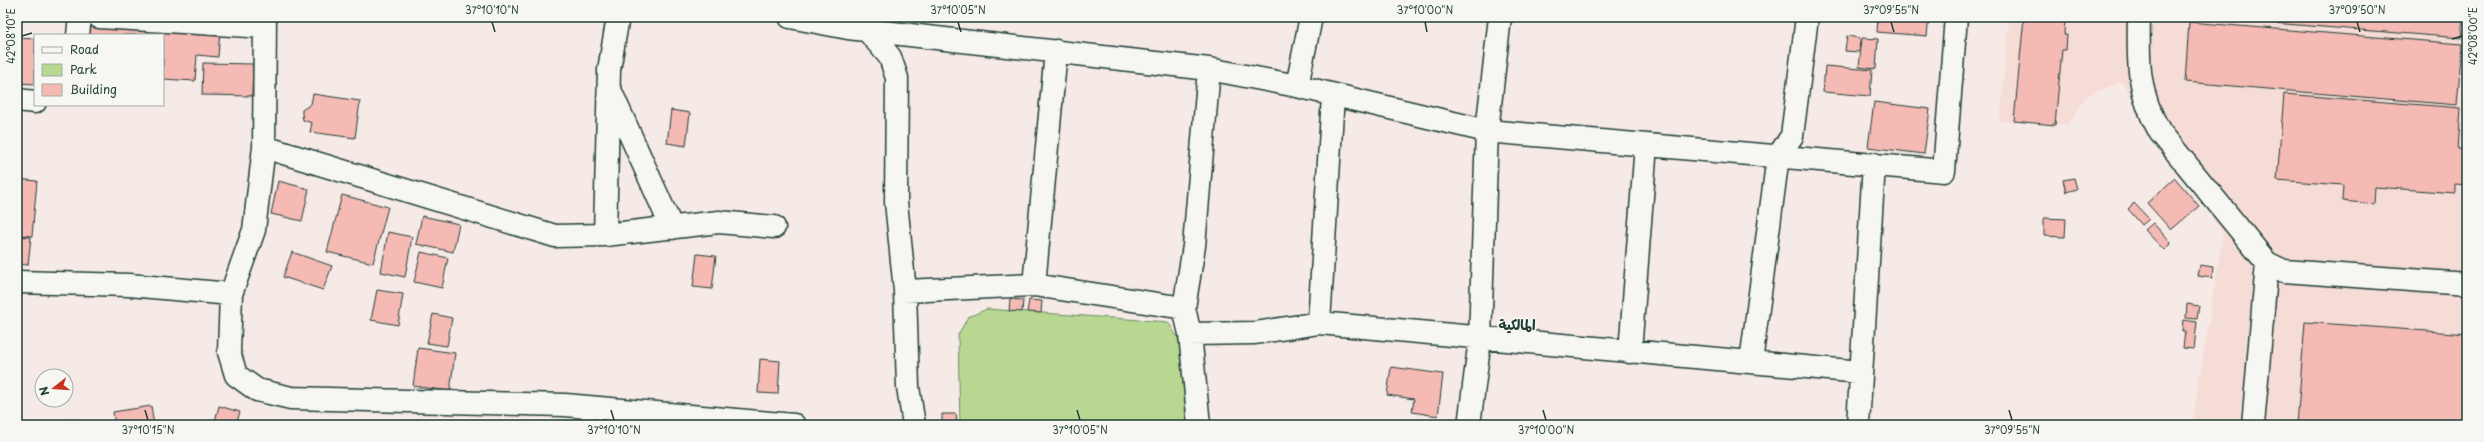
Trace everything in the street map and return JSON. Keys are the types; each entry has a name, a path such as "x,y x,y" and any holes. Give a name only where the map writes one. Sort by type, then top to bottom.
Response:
{"street":[{"path":"78,34 80,17"},
{"path":"99,17 265,22 264,147 254,230 231,294 229,352 236,375 257,390 291,398 565,405 794,425"},
{"path":"605,235 609,86 618,17"},
{"path":"790,17 867,30 912,26 1056,50 1209,69 1297,86 1333,96 1487,130 1944,171 1956,17"},
{"path":"1297,86 1311,17"},
{"path":"1469,425 1480,339 1487,130 1500,17"},
{"path":"1751,362 1778,156 1792,136 1807,17"},
{"path":"2139,17 2138,64 2150,114 2160,132 2267,263 2284,271 2467,284"},
{"path":"867,30 890,57 897,78 896,202 905,291 908,388 914,425"},
{"path":"1034,285 1056,50"},
{"path":"1199,425 1190,334 1184,308 1194,246 1209,69"},
{"path":"609,86 672,228"},
{"path":"1319,323 1333,96"},
{"path":"17,100 34,102"},
{"path":"1630,352 1646,144"},
{"path":"264,147 555,236 605,235 719,222 774,227"},
{"path":"1858,425 1874,164"},
{"path":"2254,425 2267,263"},
{"path":"17,282 129,285 231,294"},
{"path":"905,291 1034,285 1184,308"},
{"path":"1190,334 1255,333 1319,323 1480,339 1861,372"}],"shaded area":[{"path":"2009,17 2467,17 2467,425 2192,425 2223,233 2122,82 2086,96 2068,125 2000,121"}],"green space":[{"path":"987,309 1168,322 1179,340 1184,359 1186,424 960,425 958,335 968,317"}],"building":[{"path":"1878,17 1929,17 1927,36 1877,32"},
{"path":"2024,17 2065,17 2064,35 2067,35 2066,50 2062,50 2055,125 2014,121"},
{"path":"2197,17 2463,17 2461,38"},
{"path":"87,19 220,30 218,57 197,55 195,81 164,79 164,34 85,34"},
{"path":"2189,22 2462,44 2457,105 2185,82"},
{"path":"1847,36 1860,38 1859,52 1845,51"},
{"path":"17,38 34,39 34,84 17,83"},
{"path":"1862,38 1878,39 1876,69 1859,67"},
{"path":"203,63 253,64 252,96 202,95"},
{"path":"1825,66 1872,70 1870,96 1823,92"},
{"path":"313,94 360,101 355,138 310,132 312,123 303,120 302,110 311,104"},
{"path":"2284,94 2461,108 2458,149 2467,150 2467,185 2455,184 2455,193 2375,187 2374,204 2342,201 2343,185 2277,180"},
{"path":"1874,102 1930,109 1924,154 1868,147"},
{"path":"671,110 690,113 686,146 667,143"},
{"path":"2074,178 2077,189 2066,192 2063,180"},
{"path":"2175,178 2199,206 2171,230 2147,203"},
{"path":"17,179 37,181 32,236 17,235"},
{"path":"278,181 309,189 302,221 271,214"},
{"path":"342,195 388,207 373,263 327,252"},
{"path":"2134,203 2149,219 2142,225 2128,209"},
{"path":"422,216 459,224 453,252 416,244"},
{"path":"2044,218 2066,219 2065,237 2044,236"},
{"path":"2153,223 2171,243 2164,250 2145,230"},
{"path":"388,232 412,237 405,277 381,272"},
{"path":"17,236 31,237 28,265 17,264"},
{"path":"292,252 332,266 323,290 283,277"},
{"path":"421,252 448,258 442,288 414,282"},
{"path":"697,254 716,256 712,289 693,287"},
{"path":"2200,265 2213,267 2212,278 2198,276"},
{"path":"377,290 403,294 398,325 371,320"},
{"path":"1010,299 1023,300 1022,312 1009,311"},
{"path":"1029,300 1042,301 1041,313 1027,312"},
{"path":"2187,304 2199,306 2197,319 2186,318"},
{"path":"433,314 452,318 447,346 427,343"},
{"path":"2183,320 2197,322 2194,349 2183,348 2185,331 2182,331"},
{"path":"2305,322 2467,334 2467,425 2297,425"},
{"path":"418,348 455,353 450,391 413,386"},
{"path":"760,359 780,361 778,394 758,393"},
{"path":"1391,367 1443,374 1438,416 1412,412 1414,399 1387,395"},
{"path":"151,406 154,425 115,425 113,412"},
{"path":"219,406 240,412 236,425 214,425"},
{"path":"942,414 956,414 957,425 942,425"},
{"path":"73,419 75,425 53,425"}],"district":[{"name":"المالكية","path":"1517,325"}]}
